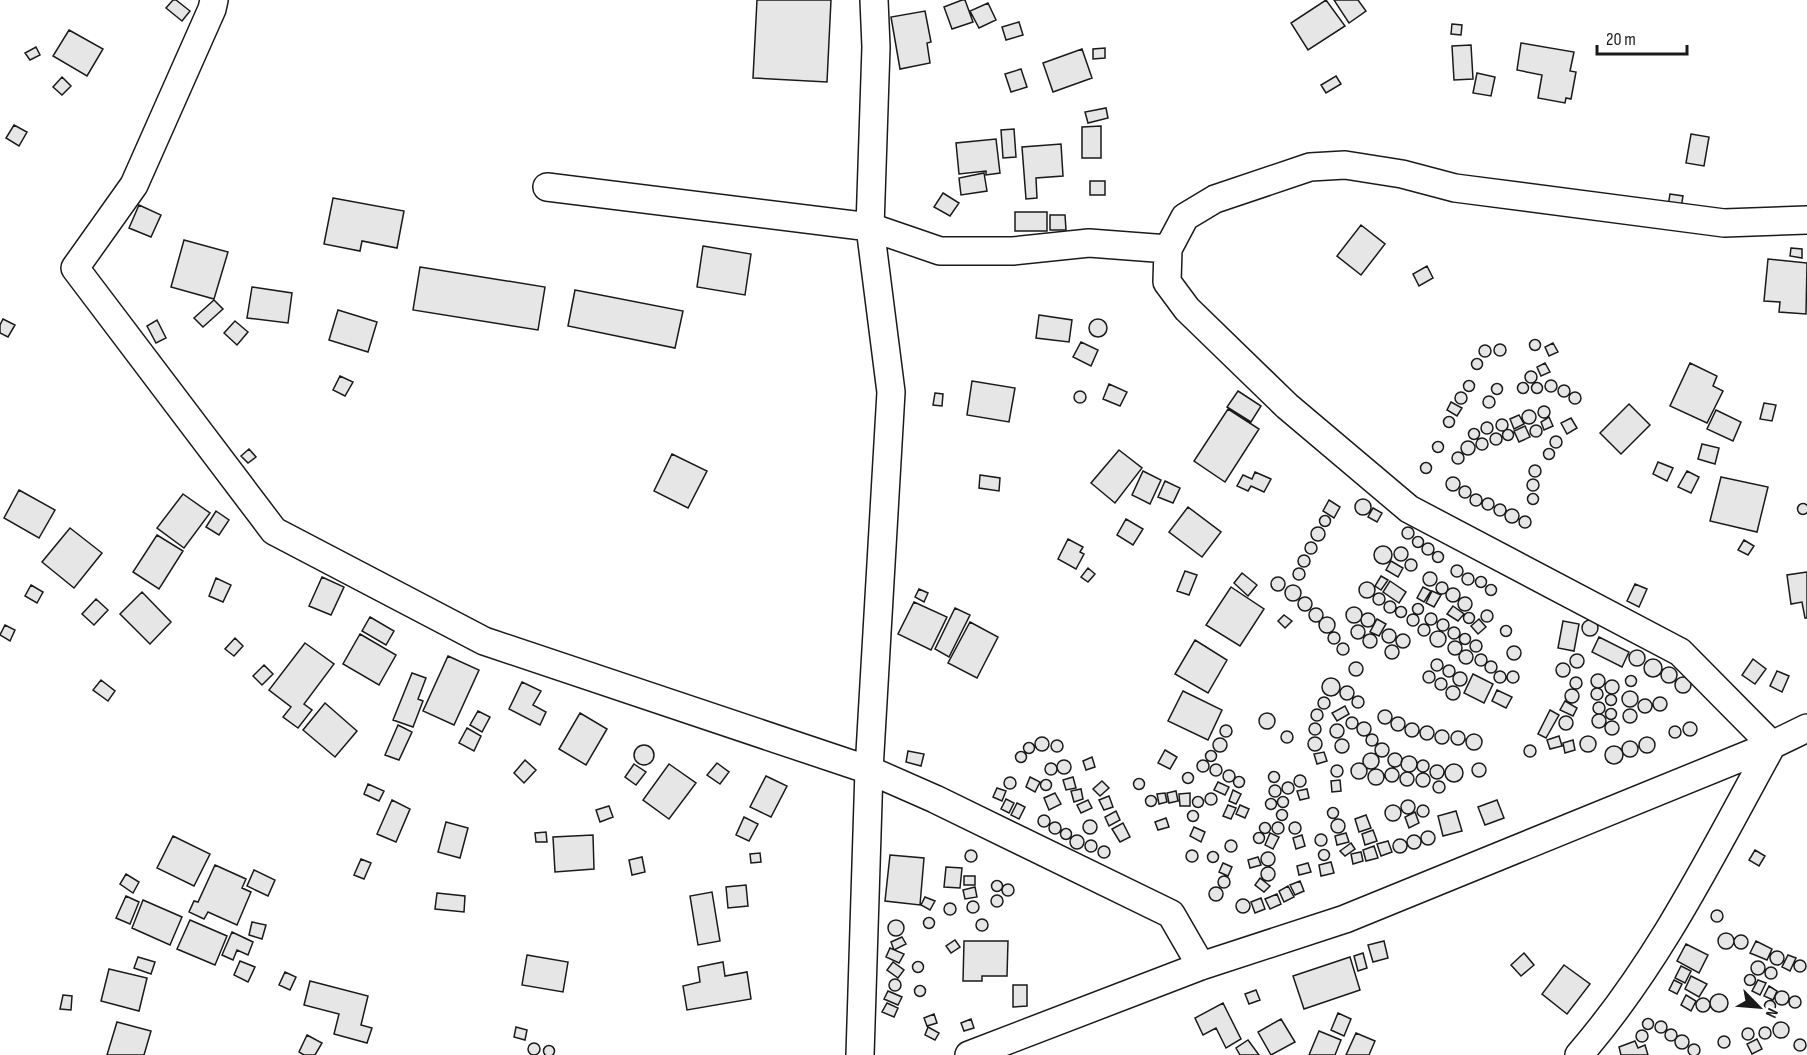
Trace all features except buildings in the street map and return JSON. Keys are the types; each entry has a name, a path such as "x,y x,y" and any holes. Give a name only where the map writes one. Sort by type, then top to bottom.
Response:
{"street":[{"path":"214,0 134,185 75,268 274,531 484,641 869,770 935,799 1171,914 1202,966"},
{"path":"860,1055 869,770 891,392 870,227 876,47 874,0"},
{"path":"1772,745 1680,652 1409,509 1287,406 1187,309 1167,282 1168,249 1185,217 1215,199 1310,167 1345,165 1402,174 1455,188 1724,223 1807,220"},
{"path":"547,188 870,227 940,251 1013,251 1089,243 1168,249"},
{"path":"969,1055 1202,966 1345,919 1772,745 1807,728"},
{"path":"1579,1055 1609,1020 1668,932 1772,745"}]}
